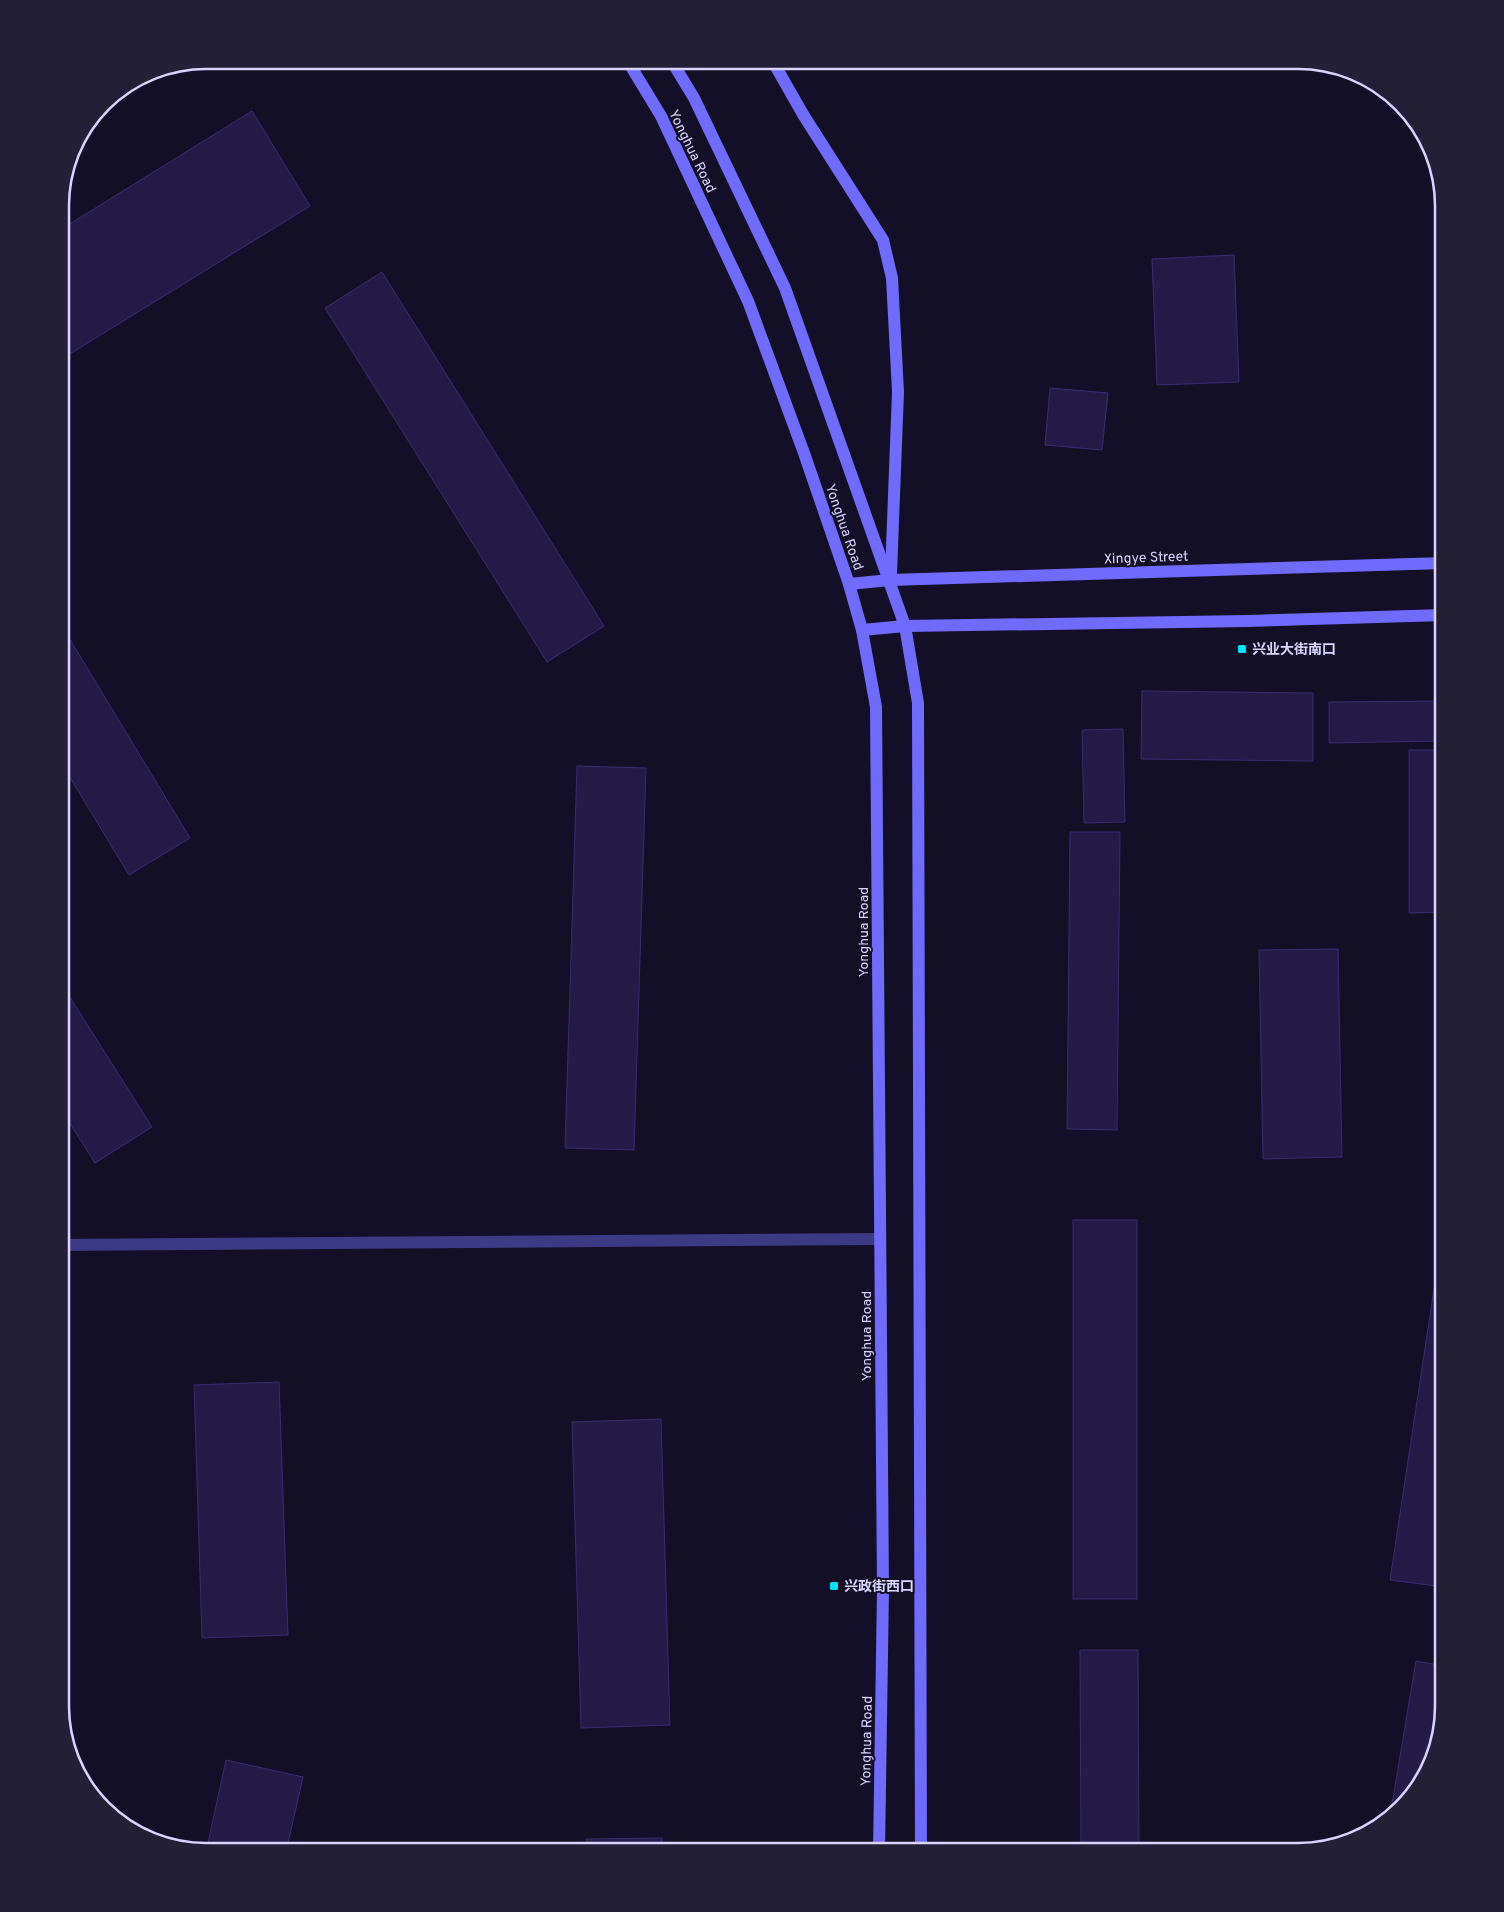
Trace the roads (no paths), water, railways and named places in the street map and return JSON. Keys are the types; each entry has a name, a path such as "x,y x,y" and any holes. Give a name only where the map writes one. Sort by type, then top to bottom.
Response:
{"main road":[{"name":"Yonghua Road","path":"632,69 661,116 748,301 849,584 862,630 876,707 883,1589 879,1843"},
{"name":"Yonghua Road","path":"676,69 694,98 785,288 905,626 918,703 922,1843"},
{"path":"777,69 804,116 883,240 892,278 898,392 890,580"},
{"name":"Xingye Street","path":"849,584 890,580 1435,563"},
{"path":"862,630 905,626 1248,621 1435,615"}],"street":[{"path":"69,1245 880,1239"}],"place":[{"name":"兴业大街南口","path":"1242,649"},
{"name":"兴政街西口","path":"834,1586"}]}
